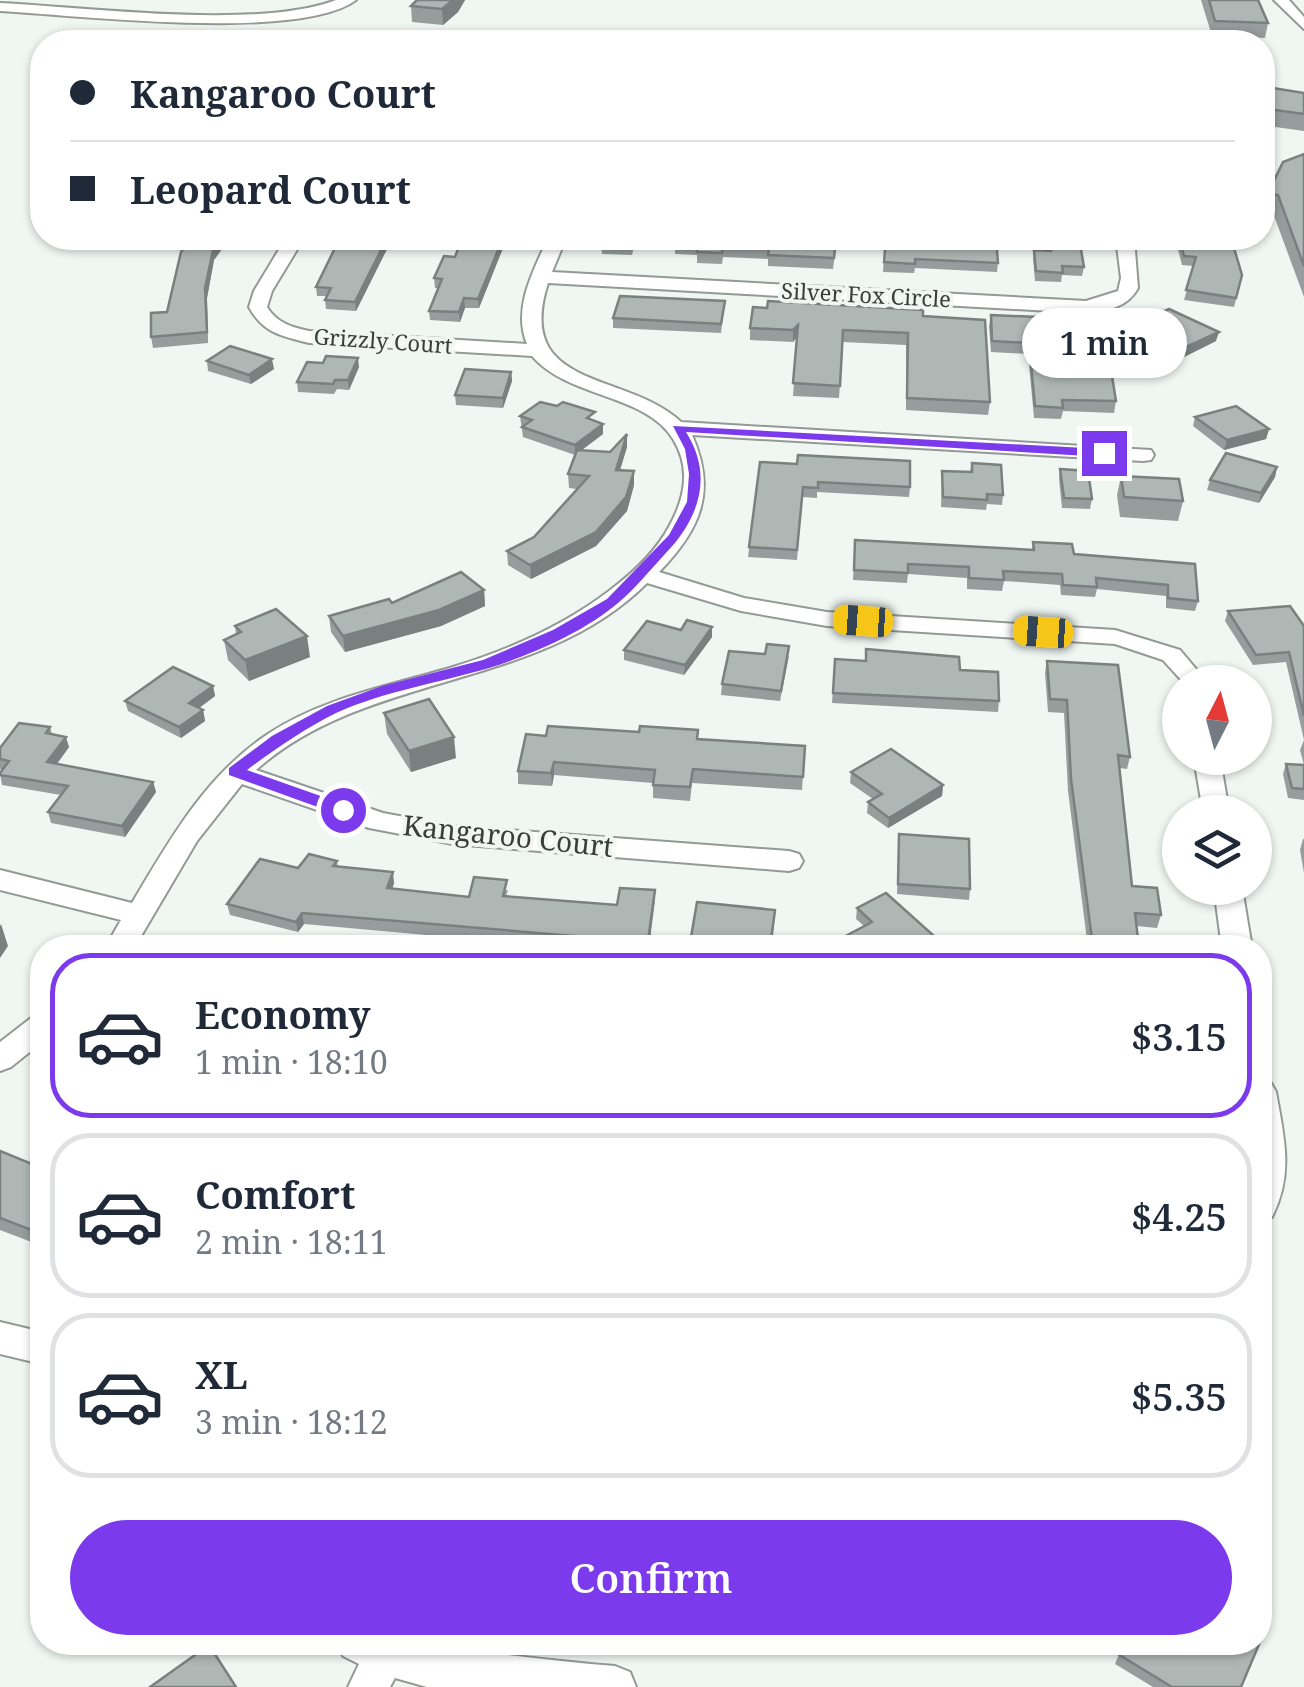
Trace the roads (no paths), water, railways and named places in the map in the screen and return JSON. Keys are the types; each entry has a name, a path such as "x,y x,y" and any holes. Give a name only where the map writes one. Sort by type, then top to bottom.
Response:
{"street":[{"path":"0,7 268,17 324,12 349,0"},
{"path":"1281,0 1304,25"},
{"name":"Grizzly Court","path":"288,250 258,306 266,321 283,331 342,341 538,350"},
{"path":"127,935 166,874 188,828 235,772 278,740 332,710 388,689 488,664 558,633 612,602 674,537 694,502 696,474 691,449 678,428 645,405 576,380 538,350 531,331 531,313 552,250"},
{"name":"Silver Fox Circle","path":"542,277 1086,307 1110,305 1126,297 1132,284 1127,250"},
{"path":"678,428 1142,455"},
{"path":"642,574 742,604 827,618 1115,637 1152,644 1184,665"},
{"name":"Kangaroo Court","path":"235,772 379,822 454,835 789,861"},
{"path":"0,880 140,915"},
{"path":"1231,905 1235,935"},
{"path":"0,1059 30,1035"},
{"path":"0,1338 30,1345"},
{"path":"370,1662 615,1687"}]}
